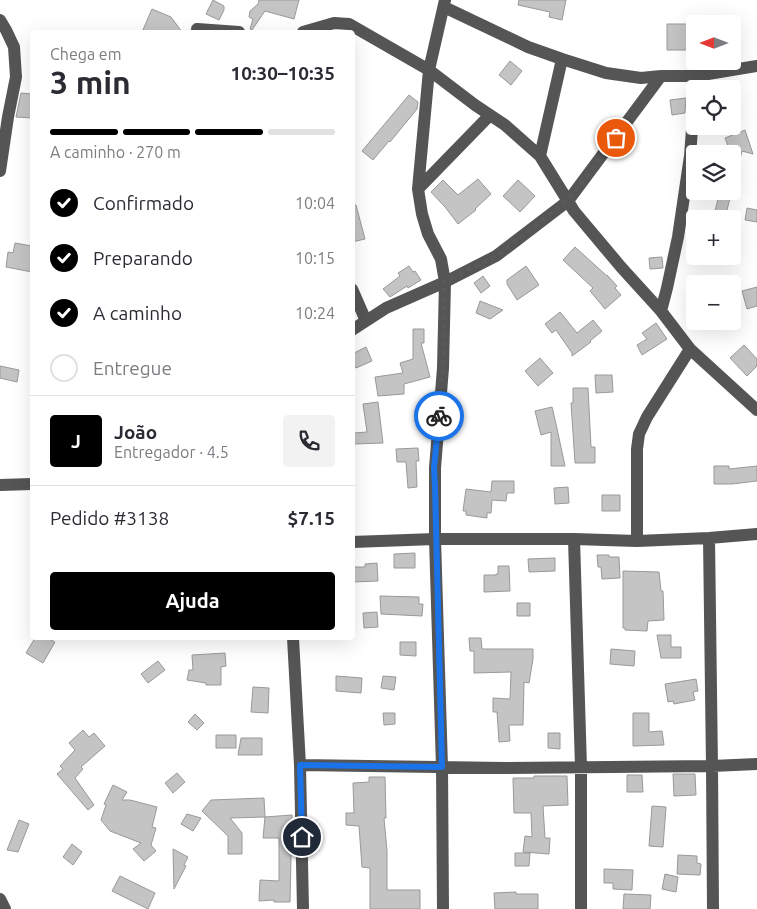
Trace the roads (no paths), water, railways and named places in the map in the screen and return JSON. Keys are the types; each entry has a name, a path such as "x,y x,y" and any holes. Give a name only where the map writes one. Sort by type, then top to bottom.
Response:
{"street":[{"path":"443,909 442,767 434,468 443,368 444,282 441,259 428,234 422,214 418,189 429,70 445,4 528,46 606,73 641,78 696,76 757,66"},
{"path":"0,20 14,47 16,77 0,171"},
{"path":"310,30 334,23 349,24 429,70 505,125 540,156 574,211 661,311 690,349 757,410"},
{"path":"196,29 210,30"},
{"path":"540,156 562,59"},
{"path":"355,328 386,308 496,256 568,200 661,76"},
{"path":"661,311 668,288 678,237 690,156 696,76"},
{"path":"418,189 490,115"},
{"path":"355,296 366,322"},
{"path":"637,541 637,449 639,434 647,417 690,349"},
{"path":"0,485 30,484"},
{"path":"355,542 435,539 637,541 757,534"},
{"path":"709,538 713,909"},
{"path":"574,539 581,767 581,909"},
{"path":"293,640 300,765 303,909"},
{"path":"300,765 505,768 757,764"},
{"path":"0,899 5,909"}]}
